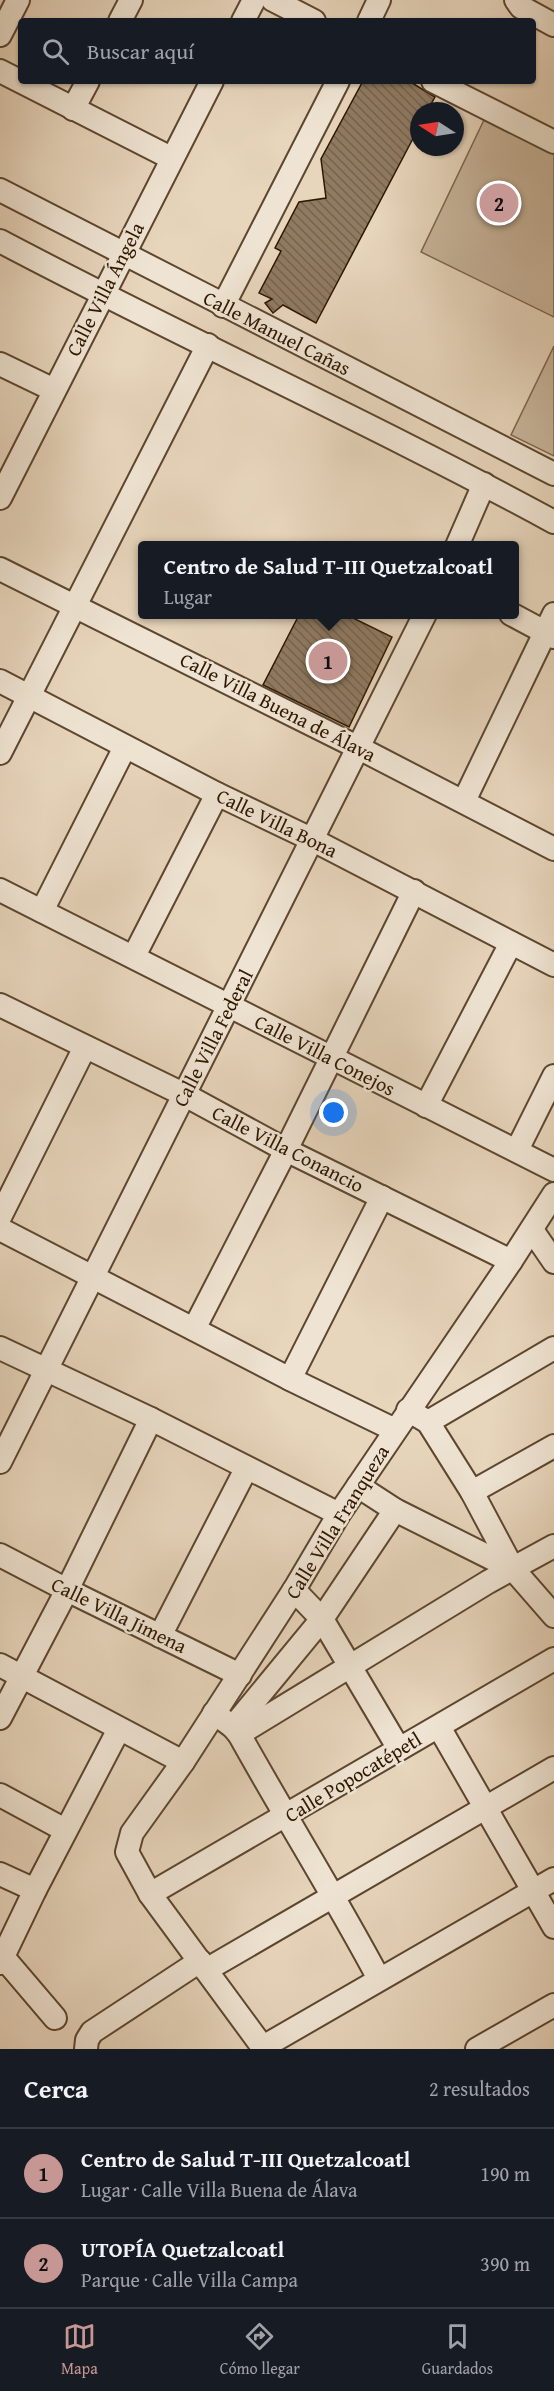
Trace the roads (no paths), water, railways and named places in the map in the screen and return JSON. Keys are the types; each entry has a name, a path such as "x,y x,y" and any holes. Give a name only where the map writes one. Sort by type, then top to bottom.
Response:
{"street":[{"path":"0,35 18,0"},
{"path":"122,18 131,0"},
{"path":"245,18 254,0"},
{"path":"273,0 308,18"},
{"path":"370,18 379,0"},
{"path":"516,0 521,7 554,25"},
{"path":"0,71 18,80"},
{"path":"25,84 171,158"},
{"path":"73,109 86,84"},
{"name":"Calle Villa Ángela","path":"0,498 210,84"},
{"path":"223,306 336,84"},
{"path":"439,84 554,142"},
{"name":"Calle Manuel Cañas","path":"0,190 554,474"},
{"name":"Calle Manuel Cañas","path":"0,241 103,296 208,345 484,484 554,522"},
{"path":"0,753 208,345"},
{"path":"0,364 54,390"},
{"path":"459,541 484,484"},
{"name":"Calle Villa Buena de Álava","path":"0,568 464,801 554,849"},
{"path":"464,801 551,627 519,617"},
{"name":"Calle Villa Federal","path":"0,1462 423,619"},
{"name":"Calle Villa Bona","path":"0,681 217,794 414,891 554,965"},
{"path":"42,911 125,747"},
{"path":"134,956 217,794"},
{"name":"Calle Villa Conejos","path":"0,890 554,1170"},
{"path":"194,1329 286,1150 414,891"},
{"path":"426,1106 511,944"},
{"name":"Calle Villa Conancio","path":"0,1005 185,1095 286,1150 511,1261"},
{"path":"0,1217 85,1047"},
{"path":"517,1150 554,1076"},
{"name":"Calle Villa Franqueza","path":"150,1894 127,1852 132,1833 183,1762 294,1590 339,1514 532,1230 554,1194"},
{"path":"290,1379 382,1197"},
{"path":"0,1229 290,1379 395,1430"},
{"path":"532,1230 552,1253"},
{"path":"0,1348 151,1419 339,1514"},
{"path":"428,1422 554,1348"},
{"path":"408,1410 428,1422 472,1492 513,1569 554,1616"},
{"path":"0,1718 67,1590 151,1419"},
{"path":"472,1492 554,1446"},
{"path":"160,1636 246,1469"},
{"path":"358,1486 395,1510 513,1569"},
{"path":"236,1731 322,1619 395,1510"},
{"path":"236,1731 350,1667 554,1546"},
{"name":"Calle Villa Jimena","path":"0,1555 240,1675"},
{"path":"294,1590 322,1619 399,1749"},
{"name":"Calle Popocatépetl","path":"150,1894 285,1818 554,1659"},
{"path":"0,1665 183,1762"},
{"path":"214,1713 236,1731 285,1818 335,1896 379,1979"},
{"path":"439,1727 554,1926"},
{"path":"55,2018 2,1960 65,1830 119,1729"},
{"path":"86,2049 87,2040 92,2032 203,1966 335,1896 554,1768"},
{"path":"0,1795 65,1830"},
{"path":"0,1874 35,1890"},
{"path":"150,1894 263,2048 554,1879"},
{"path":"477,2049 554,2005"}],"place":[{"name":"UTOPÍA Quetzalcoatl","path":"499,203"},
{"name":"Centro de Salud T-III Quetzalcoatl","path":"328,661"}]}
